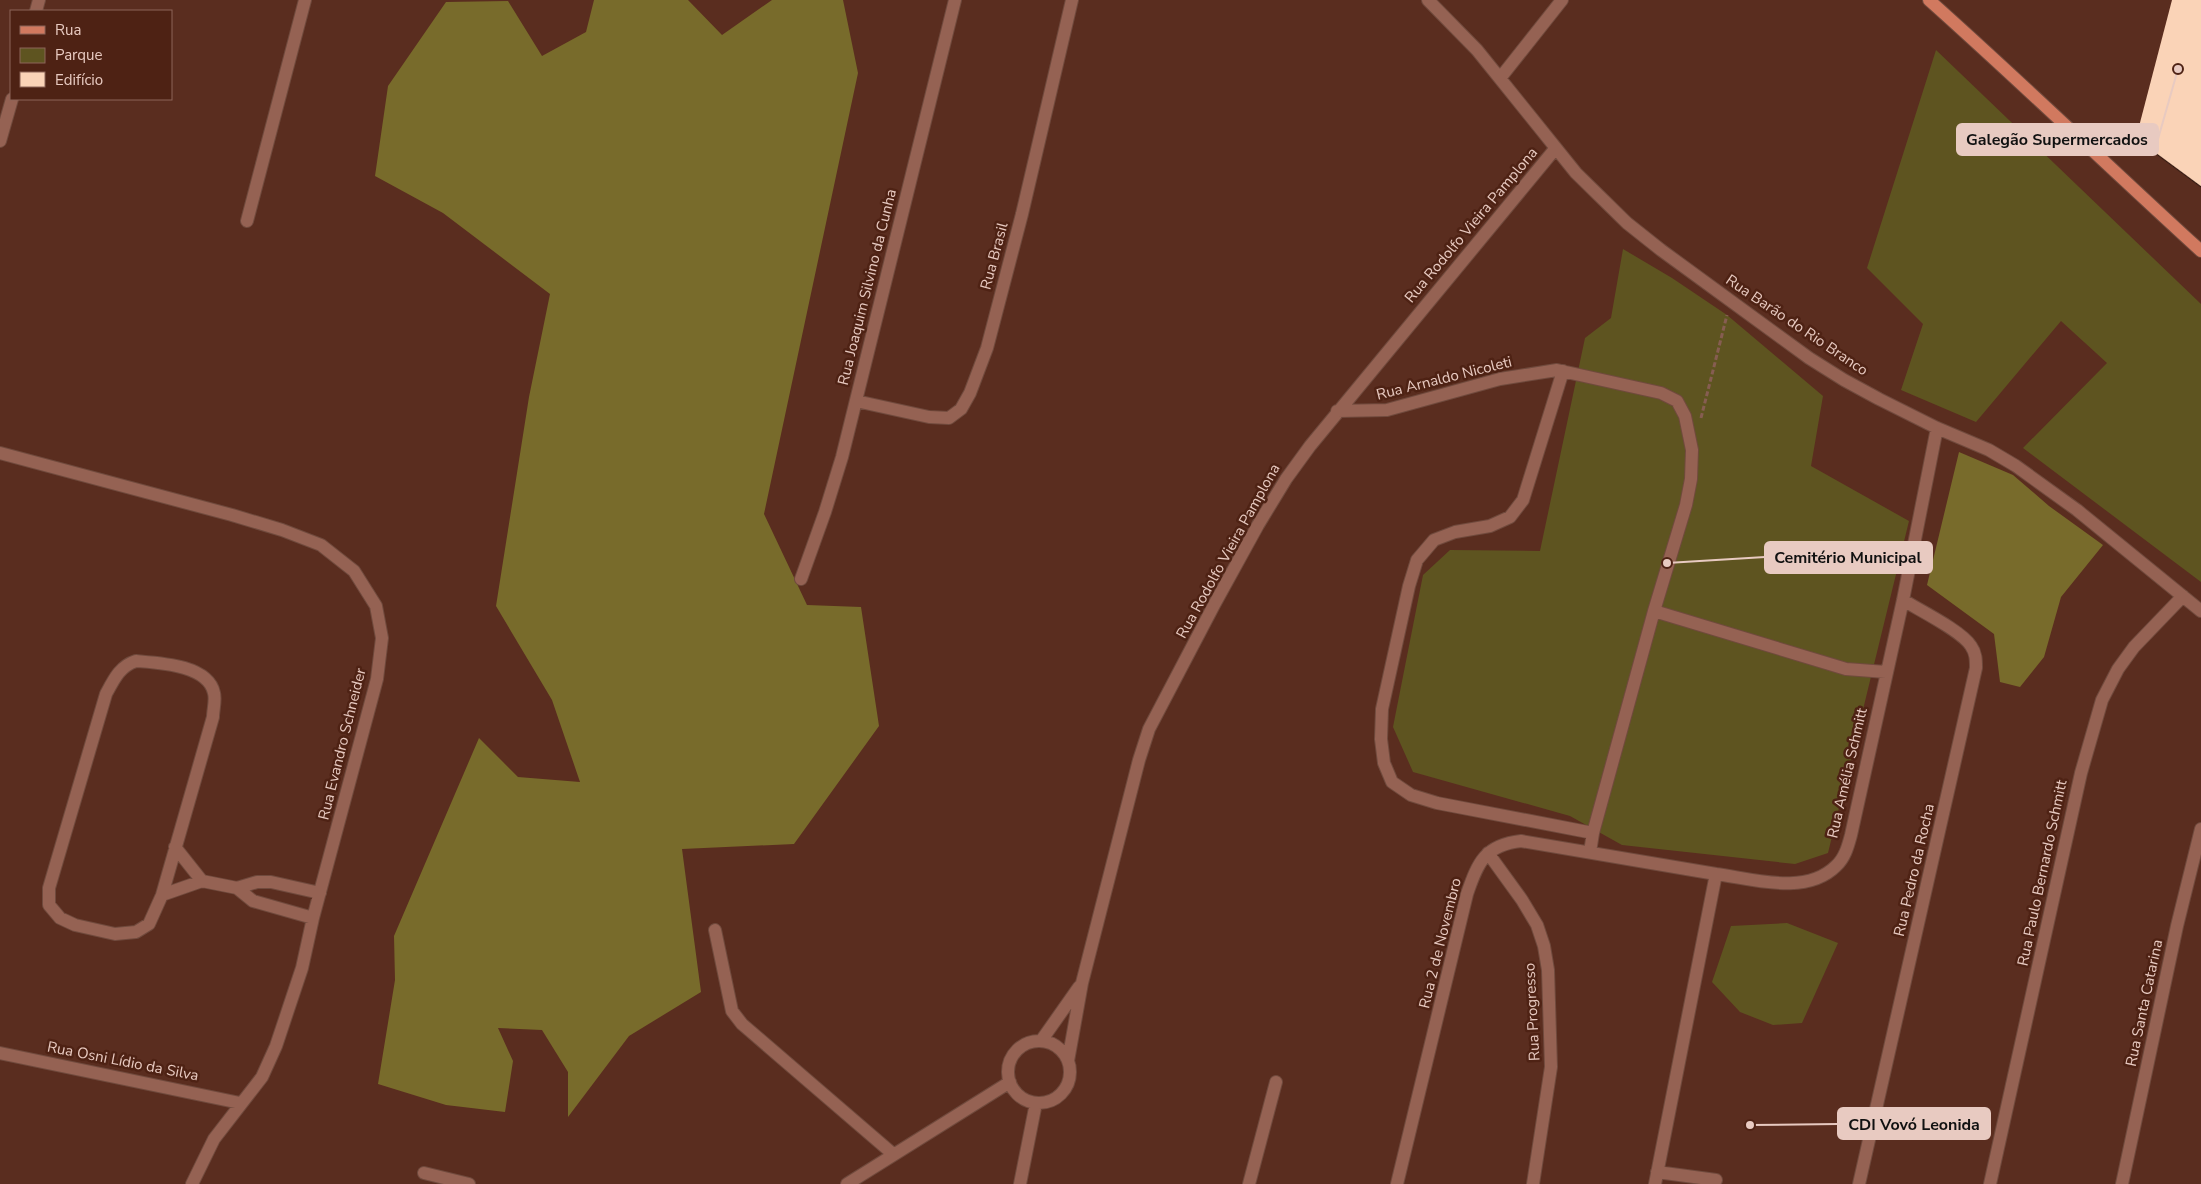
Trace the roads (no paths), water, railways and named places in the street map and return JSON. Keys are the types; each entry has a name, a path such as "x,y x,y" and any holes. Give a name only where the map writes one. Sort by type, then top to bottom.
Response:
{"main road":[{"path":"1929,0 2024,85 2106,164 2201,251"}],"street":[{"path":"247,221 306,0"},
{"name":"Rua Joaquim Silvino da Cunha","path":"800,579 825,512 856,401 956,0"},
{"name":"Rua Brasil","path":"856,401 928,418 949,418 961,409 970,393 987,348 1022,214 1072,0"},
{"name":"Rua Barão do Rio Branco","path":"1428,0 1501,77 1555,149 1592,190 1627,223 1809,358 1844,380 1937,428 1988,450 2044,484 2201,611"},
{"path":"1501,77 1562,0"},
{"path":"0,141 12,100"},
{"name":"Rua Rodolfo Vieira Pamplona","path":"1068,1061 1082,983 1139,760 1149,728 1258,525 1286,479 1337,411 1555,149"},
{"path":"1590,852 1593,833 1654,611 1686,505 1691,479 1692,450 1685,416 1677,401 1661,393 1560,370 1523,500 1510,517 1490,526 1455,532 1434,540 1417,560 1409,586 1382,710 1381,739 1384,763 1392,782 1411,795 1437,803 1593,833"},
{"name":"Rua Arnaldo Nicoleti","path":"1337,411 1387,410 1492,381 1560,370"},
{"name":"Rua Amélia Schmitt","path":"1716,874 1786,883 1815,879 1837,866 1845,853 1851,835 1903,600 1937,428"},
{"name":"Rua Evandro Schneider","path":"0,453 282,530 321,545 354,571 376,606 382,638 377,680 313,918 302,968 276,1046 262,1077 240,1102 214,1139 192,1184"},
{"name":"Rua Paulo Bernardo Schmitt","path":"1990,1184 2081,773 2102,700 2118,668 2134,648 2183,596"},
{"name":"Rua Pedro da Rocha","path":"1859,1184 1976,668 1976,656 1971,645 1963,636 1903,600"},
{"path":"1654,611 1846,669 1886,672"},
{"path":"136,661 189,670 201,674 210,682 215,695 213,717 162,895 149,924 136,932 115,934 75,925 60,918 49,905 49,888 106,694 117,674 126,664 136,661"},
{"name":"Rua Santa Catarina","path":"2122,1184 2176,926 2201,829"},
{"path":"1488,853 1508,843 1521,841 1716,874 1656,1178 1716,1180"},
{"path":"175,847 202,882"},
{"name":"Rua 2 de Novembro","path":"1397,1184 1467,894 1473,876 1488,853"},
{"name":"Rua Progresso","path":"1488,853 1522,900 1536,925 1544,946 1548,970 1551,1067 1533,1184"},
{"path":"162,895 202,882 237,888 257,882 271,882 320,893"},
{"path":"237,888 253,901 313,918"},
{"path":"715,930 732,1011 742,1024 892,1154"},
{"name":"Rua Rodolfo Vieira Pamplona","path":"1041,1041 1082,983"},
{"path":"1041,1041 1058,1047 1068,1061 1069,1079 1060,1094 1053,1099 1036,1102 1020,1096 1010,1082 1008,1065 1017,1049 1024,1044 1041,1041"},
{"name":"Rua Osni Lídio da Silva","path":"0,1053 240,1102"},
{"path":"848,1184 892,1154 1010,1082"},
{"path":"1249,1184 1276,1082"},
{"path":"1020,1184 1036,1102"},
{"path":"424,1173 469,1184"}],"place":[{"name":"Galegão Supermercados","path":"2178,69"},
{"name":"Cemitério Municipal","path":"1667,563"},
{"name":"CDI Vovó Leonida","path":"1750,1125"}]}
